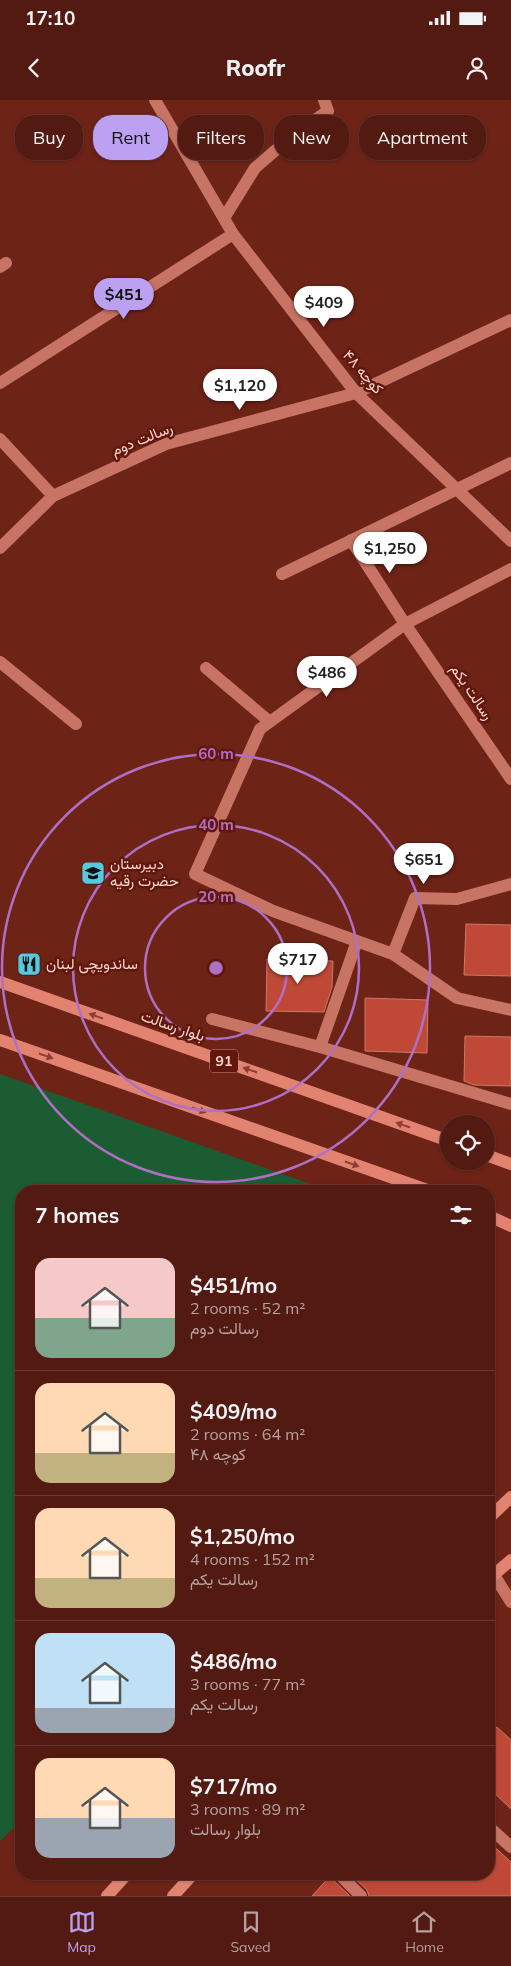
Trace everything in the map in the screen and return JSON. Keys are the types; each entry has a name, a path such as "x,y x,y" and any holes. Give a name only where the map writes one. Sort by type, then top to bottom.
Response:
{"main road":[{"name":"بلوار رسالت","path":"0,982 440,1138"},
{"path":"0,1040 413,1185"},
{"path":"495,1158 511,1164"},
{"path":"495,1219 511,1226"},
{"path":"495,1512 511,1497"},
{"path":"495,1574 511,1560"},
{"path":"107,1896 122,1880"},
{"path":"173,1896 188,1880"}],"street":[{"name":"کوچه ۴۸","path":"154,100 233,234 356,393 511,541"},
{"path":"224,218 255,168 293,135 328,111 324,100"},
{"path":"0,383 233,234"},
{"name":"رسالت دوم","path":"0,548 53,496 166,444 356,393 511,320"},
{"path":"0,439 53,496"},
{"path":"282,574 511,463"},
{"name":"رسالت یکم","path":"351,540 405,624 511,779"},
{"path":"511,569 405,624 260,729 195,874 273,911 393,954 457,998 511,1010"},
{"path":"0,662 76,724"},
{"path":"206,668 270,722"},
{"path":"393,954 415,898 457,899 511,884"},
{"path":"320,1047 357,941"},
{"path":"212,1019 320,1047 511,1104"},
{"path":"495,1582 511,1602"},
{"path":"495,1832 511,1847"},
{"path":"345,1880 361,1896"}],"green space":[{"path":"0,1074 313,1185 15,1185 15,1827 0,1841"}],"building":[{"path":"466,924 511,925 511,976 464,975"},
{"path":"267,959 333,961 332,987 324,1012 266,1011"},
{"path":"365,998 428,1000 427,1053 365,1051"},
{"path":"465,1036 511,1037 511,1086 474,1085 464,1081"},
{"path":"497,1727 511,1740 511,1809 495,1794 495,1730"},
{"path":"495,1847 511,1862 511,1896 369,1896 367,1890 356,1880 495,1880"},
{"path":"326,1880 333,1880 350,1896 312,1896"}],"place":[{"name":"دبیرستان حضرت رقیه","path":"93,873"},
{"name":"ساندویچی لبنان","path":"29,964"}]}
